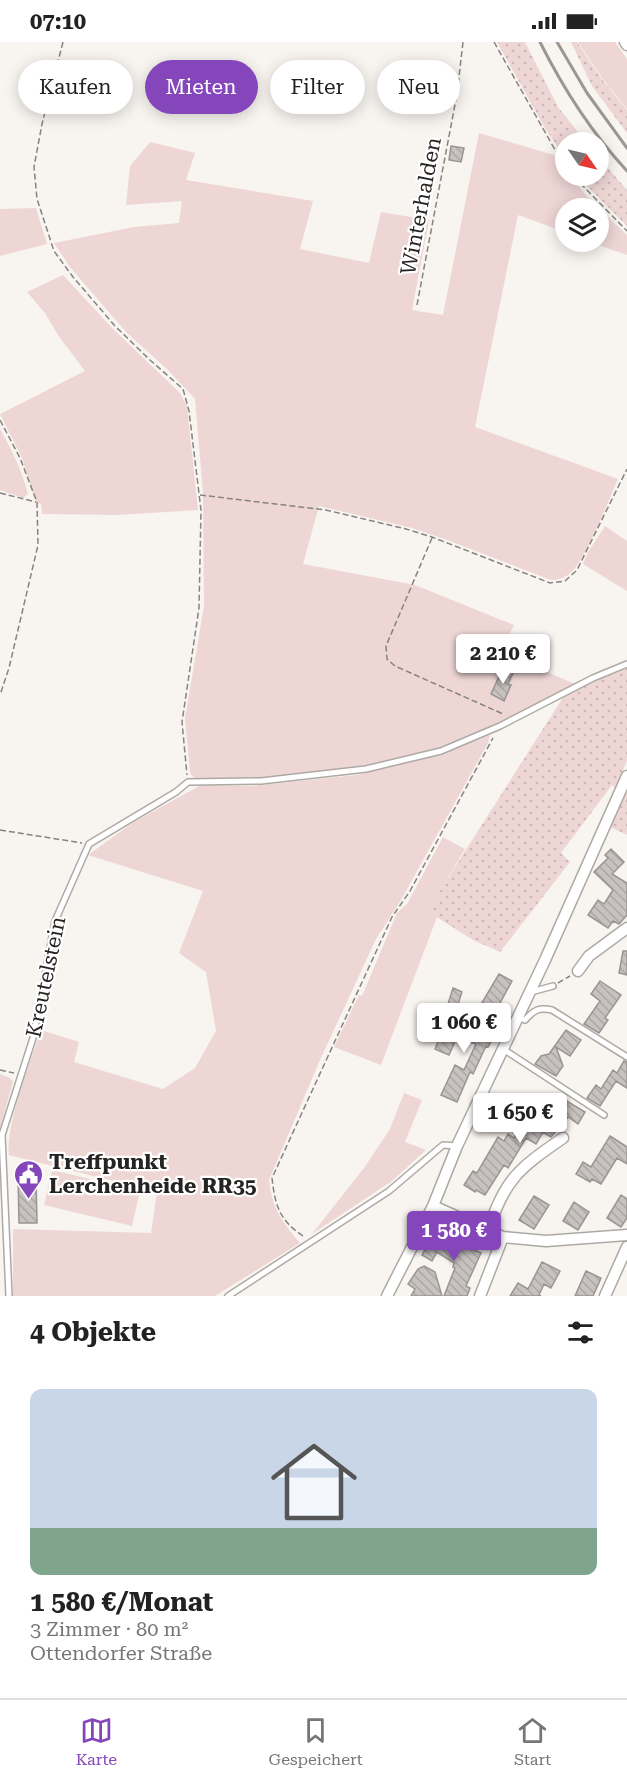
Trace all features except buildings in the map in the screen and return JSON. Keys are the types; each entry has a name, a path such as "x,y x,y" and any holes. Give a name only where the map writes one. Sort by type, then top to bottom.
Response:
{"street":[{"path":"387,1296 433,1206 457,1146 530,992 627,776"},
{"path":"578,970 589,956 627,928"},
{"path":"488,1231 497,1203 512,1178 529,1162 563,1138"},
{"path":"433,1206 503,1237 546,1241 627,1235"},
{"path":"480,1296 503,1237"},
{"path":"605,1296 627,1247"}],"lane":[{"path":"89,844 176,792 188,782 261,781 366,769 441,751 500,726 593,678 627,664"},
{"name":"Kreutelstein","path":"9,1296 2,1135 33,1038 55,921 89,844"},
{"path":"530,992 553,986"},
{"path":"517,1017 525,1020 533,1011 542,1008 552,1010 627,1057"},
{"path":"502,1048 604,1115"},
{"path":"228,1296 388,1191 443,1145 457,1146"}],"path":[{"path":"63,42 42,124 34,167 37,199 54,251 115,326 183,389 189,411 200,495 199,608 182,722 188,782"},
{"name":"Winterhalden","path":"417,305 457,94 463,42"},
{"path":"494,42 555,148"},
{"path":"583,186 627,231"},
{"path":"0,420 20,458 37,502 38,545 9,668 0,695"},
{"path":"200,495 326,510 432,537 550,583 565,581 577,570 627,470"},
{"path":"0,493 37,502"},
{"path":"432,537 386,646 387,659 395,666 514,719"},
{"path":"311,1242 292,1229 275,1204 272,1178 392,917 410,891 500,726"},
{"path":"0,830 89,844"},
{"path":"553,986 578,970"},
{"path":"0,1070 21,1075"}],"shaded area":[{"path":"497,42 525,42 558,107 578,132 555,132 555,143"},
{"path":"571,42 577,42 601,78 627,110 627,133 592,86"},
{"path":"578,42 615,42 627,59 627,109 602,78"},
{"path":"479,133 554,155 555,186 578,186 588,198 555,198 555,228 518,215 475,427 618,479 582,558 568,575 551,580 412,528 319,506 303,564 415,585 514,625 501,652 575,684 485,731 432,750 385,763 253,779 197,781 190,773 185,718 204,606 203,493 195,399 167,369 126,332 70,267 54,243 134,227 179,223 182,201 126,205 130,166 150,142 195,153 186,180 313,201 300,249 369,263 381,212 429,220 412,310 443,315"},
{"path":"609,169 627,190 627,226 609,208 609,198 599,198 587,186 609,186"},
{"path":"36,208 47,244 0,256 0,209"},
{"path":"609,218 627,235 627,255 609,249"},
{"path":"63,275 112,328 180,393 187,406 198,510 118,515 42,514 41,504 36,502 22,458 0,414 85,371 45,313 27,292"},
{"path":"0,429 23,477 28,494 23,498 0,490"},
{"path":"605,526 627,541 627,591 583,564"},
{"path":"627,668 627,761 615,788 612,785 561,853 570,862 500,952 473,940 427,911 564,696 589,682"},
{"path":"490,735 488,743 401,900 376,939 320,1060 269,1180 279,1214 300,1243 215,1296 13,1296 13,1229 151,1233 157,1192 9,1155 11,1127 15,1111 41,1030 79,1042 74,1062 163,1089 195,1068 216,1031 206,972 179,953 203,891 88,855 134,822 201,785 252,786 357,775 441,754"},
{"path":"627,786 627,835 608,826"},
{"path":"443,837 465,849 428,911 437,917 381,1065 334,1047 359,995 362,996 397,913 407,904"},
{"path":"0,1074 10,1078 13,1082 0,1128"},
{"path":"404,1093 422,1100 405,1142 426,1150 392,1181 312,1234 364,1168 390,1129"},
{"path":"52,1170 140,1191 132,1226 44,1205"}],"railway":[{"path":"540,42 579,110 627,171"},
{"path":"557,42 587,93 627,148"}],"place":[{"name":"Treffpunkt Lerchenheide RR35","path":"28,1200"}]}
